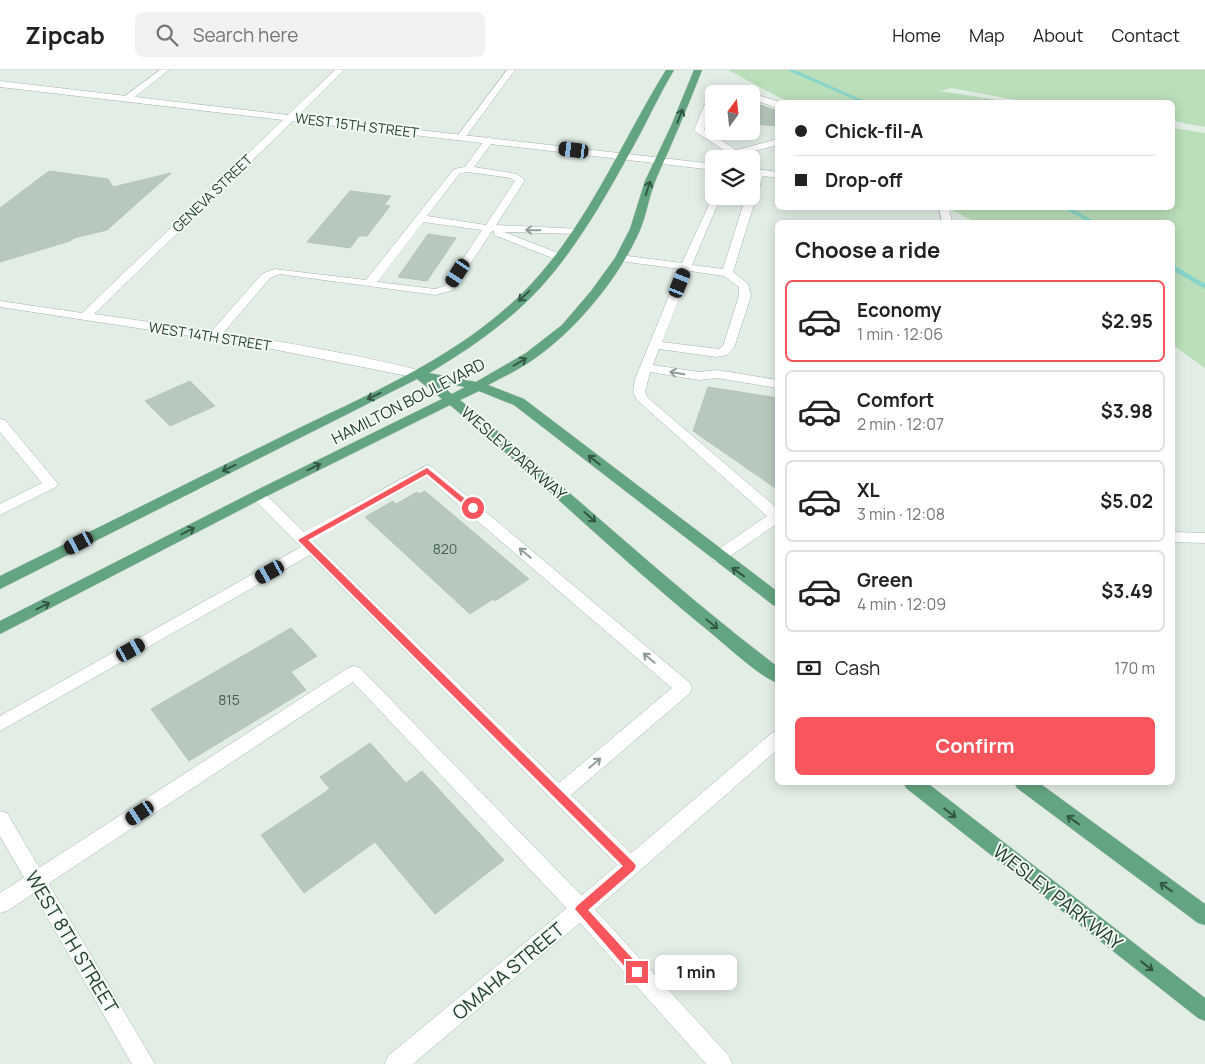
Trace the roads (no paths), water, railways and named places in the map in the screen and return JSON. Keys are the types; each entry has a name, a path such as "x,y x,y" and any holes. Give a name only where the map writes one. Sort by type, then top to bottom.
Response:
{"main road":[{"name":"HAMILTON BOULEVARD","path":"0,583 418,374 454,353 516,304 549,272 578,231 624,156 656,92 670,70"},
{"name":"HAMILTON BOULEVARD","path":"0,628 258,495 478,386 530,356 566,327 595,293 620,258 635,229 650,181 676,126 698,70"},
{"name":"WESLEY PARKWAY","path":"418,374 478,386 519,402 718,557 775,599"},
{"name":"WESLEY PARKWAY","path":"418,374 452,399 588,515 674,594 775,675"},
{"name":"WESLEY PARKWAY","path":"916,785 1205,1011"},
{"path":"1027,785 1205,916"}],"street":[{"path":"128,98 164,70"},
{"name":"GENEVA STREET","path":"84,317 340,70"},
{"path":"461,137 511,70"},
{"name":"WEST 15TH STREET","path":"0,84 705,165"},
{"path":"760,99 775,104"},
{"path":"705,115 699,130 705,134"},
{"path":"468,169 489,140"},
{"path":"712,140 726,150"},
{"path":"753,150 775,143"},
{"path":"214,336 266,276 278,271 369,284 436,292 449,288 520,180 514,176 468,169 457,171 369,284"},
{"path":"760,173 775,175"},
{"path":"712,205 641,379 639,392 643,400 775,514"},
{"path":"727,273 748,205"},
{"path":"420,218 488,228 578,231"},
{"path":"488,228 559,257"},
{"path":"620,258 727,273 744,286 745,296 728,348 717,354 655,345"},
{"name":"WEST 14TH STREET","path":"0,304 214,336 355,360 418,374"},
{"path":"646,368 699,376 716,374 775,384"},
{"path":"699,376 710,382 775,393"},
{"path":"0,424 51,484 0,510"},
{"path":"0,724 306,544 427,470 684,688 558,795"},
{"path":"258,495 630,866"},
{"path":"718,557 775,517"},
{"path":"1175,537 1205,538"},
{"path":"0,904 354,673 581,909 721,1064"},
{"name":"OMAHA STREET","path":"396,1064 581,909 775,741"},
{"name":"WEST 8TH STREET","path":"0,818 144,1064"}],"waterway":[{"path":"790,70 859,100"},
{"path":"1070,210 1089,220"},
{"path":"1175,268 1205,287"}]}
